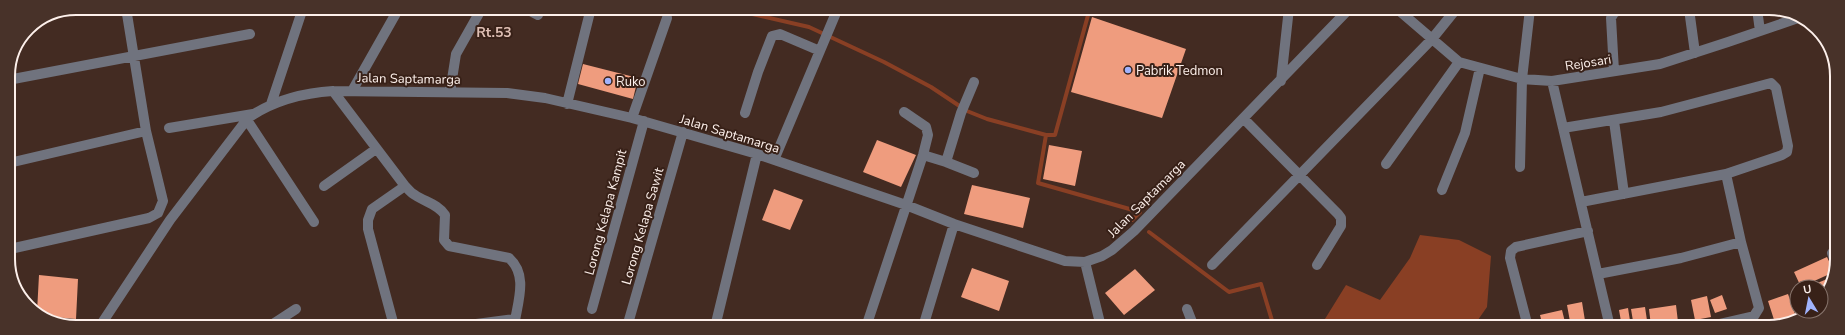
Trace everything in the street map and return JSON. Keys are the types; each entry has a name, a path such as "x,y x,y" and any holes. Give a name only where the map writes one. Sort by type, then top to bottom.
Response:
{"street":[{"path":"15,248 149,218 158,213 163,201 146,131 127,15"},
{"path":"271,104 301,15"},
{"path":"352,91 395,15"},
{"path":"450,92 456,54 478,15"},
{"path":"567,104 589,15"},
{"path":"774,160 835,15"},
{"path":"1281,81 1289,15"},
{"name":"Jalan Saptamarga","path":"104,320 170,220 250,117 271,104 301,95 333,91 507,93 632,118 757,154 906,205 954,224 1055,259 1085,262 1102,256 1112,250 1134,231 1343,15"},
{"name":"Rejosari","path":"1404,15 1459,62 1522,79 1552,82 1660,64 1793,20"},
{"path":"1212,265 1432,39 1451,15"},
{"path":"1520,167 1522,79 1529,15"},
{"path":"1613,15 1612,18 1614,71"},
{"path":"1690,15 1695,53"},
{"path":"1758,15 1760,31"},
{"path":"632,118 667,18"},
{"path":"15,79 250,34"},
{"path":"745,113 758,72 772,36 780,34 822,46"},
{"path":"1386,164 1459,62"},
{"path":"1442,190 1465,133 1480,68"},
{"path":"946,162 962,109 974,82"},
{"path":"1552,82 1608,320"},
{"path":"1563,128 1614,121 1661,112 1771,83 1776,88 1788,146 1787,152 1782,155 1726,174 1581,202"},
{"path":"333,91 405,186 415,195 429,202 443,212 445,215 444,240 446,244 509,258 515,263 520,272 521,283 515,320"},
{"path":"868,320 923,155 928,131 918,121 904,112"},
{"path":"169,128 250,117 314,222"},
{"path":"1244,119 1341,218 1341,226 1317,265"},
{"name":"Lorong Kelapa Kampit","path":"592,309 644,121"},
{"path":"1614,121 1624,194"},
{"path":"15,163 146,131"},
{"name":"Lorong Kelapa Sawit","path":"629,320 683,132"},
{"path":"324,186 376,149"},
{"path":"717,320 757,154"},
{"path":"923,155 974,173"},
{"path":"1726,174 1741,242 1758,304 1758,311 1754,316 1737,320"},
{"path":"392,320 368,229 368,220 372,209 405,186"},
{"path":"925,320 954,224"},
{"path":"1526,320 1510,258 1511,250 1516,247 1588,231"},
{"path":"1598,274 1681,258 1741,242"},
{"path":"1085,262 1099,320"},
{"path":"279,320 296,309"},
{"path":"1187,309 1191,320"}],"shaded area":[{"path":"1420,235 1459,240 1491,256 1487,307 1478,320 1324,320 1346,285 1380,300 1410,258"}],"building":[{"name":"Pabrik Tedmon","path":"1092,17 1186,49 1162,118 1071,92"},
{"name":"Ruko","path":"583,64 638,78 633,99 578,84"},
{"path":"877,140 916,155 901,187 863,172"},
{"path":"1049,145 1082,151 1075,186 1043,179"},
{"path":"972,185 1030,198 1023,228 964,214"},
{"path":"774,189 803,200 790,230 762,220"},
{"path":"1827,257 1830,262 1828,275 1819,279 1797,279 1794,272"},
{"path":"972,268 1009,281 999,311 961,297"},
{"path":"1135,269 1155,290 1124,315 1105,293"},
{"path":"39,275 78,279 76,319 59,317 42,310 37,306"},
{"path":"1788,294 1789,316 1774,320 1768,301"},
{"path":"1722,295 1727,309 1715,313 1710,300"},
{"path":"1707,296 1711,317 1695,320 1691,300"},
{"path":"1582,302 1585,320 1570,320 1567,305"},
{"path":"1676,305 1678,320 1650,320 1649,309"},
{"path":"1645,307 1647,320 1633,320 1631,309"},
{"path":"1628,308 1630,320 1621,320 1619,310"},
{"path":"1562,310 1564,320 1541,320 1540,315"}],"waterway":[{"path":"757,15 809,27 884,62 931,87 967,111 987,119 1046,135 1038,183 1140,212 1132,220"},
{"path":"1046,135 1055,135 1088,15"},
{"path":"1149,232 1229,292 1261,284 1272,320"}],"place":[{"name":"Pabrik Tedmon","path":"1128,70"},
{"name":"Ruko","path":"608,81"}],"district":[{"name":"Rt.53","path":"494,32"}]}
